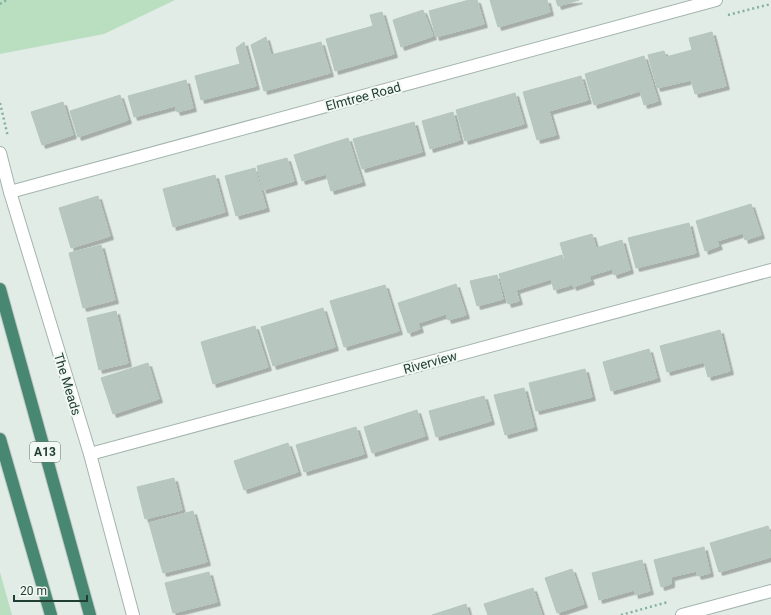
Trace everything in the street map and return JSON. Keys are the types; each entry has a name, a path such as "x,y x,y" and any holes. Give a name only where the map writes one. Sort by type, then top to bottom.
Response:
{"highway":[{"name":"A13","path":"0,289 90,615"},
{"path":"0,438 51,615"}],"street":[{"name":"Elmtree Road","path":"10,192 685,4 716,0"},
{"name":"The Meads","path":"0,153 10,192 90,454 134,615"},
{"name":"Riverview","path":"90,454 771,270"},
{"path":"682,615 771,591"}],"path":[{"path":"0,4 7,0"}],"green space":[{"path":"0,0 175,0 104,34 0,54"},
{"path":"0,572 12,615 0,615"}],"building":[{"path":"469,0 477,0 484,24 436,37 429,11"},
{"path":"490,0 547,0 550,12 498,27"},
{"path":"556,0 579,0 558,6"},
{"path":"423,10 433,36 401,47 393,20"},
{"path":"382,12 394,54 335,71 326,39 373,26 370,15"},
{"path":"712,32 726,86 695,94 691,80 657,88 648,55 664,51 666,57 692,50 689,38"},
{"path":"266,37 271,55 321,42 330,73 264,91 251,45"},
{"path":"244,42 256,86 201,100 195,76 240,64 236,48"},
{"path":"644,56 658,101 644,105 640,91 594,105 585,74"},
{"path":"581,76 588,100 549,111 556,135 537,140 523,92"},
{"path":"186,80 193,108 177,112 175,106 134,117 128,96"},
{"path":"515,93 524,124 465,141 456,110"},
{"path":"120,95 128,120 78,137 70,111"},
{"path":"63,102 73,135 42,145 31,112"},
{"path":"453,112 460,140 430,149 422,121"},
{"path":"414,122 422,152 362,169 353,139"},
{"path":"348,138 362,182 331,191 326,174 302,181 294,155"},
{"path":"287,158 294,181 263,190 257,166"},
{"path":"255,168 266,208 236,216 225,176"},
{"path":"215,175 225,212 173,227 163,189"},
{"path":"98,196 110,236 71,248 59,208"},
{"path":"751,204 761,235 745,240 743,233 717,241 719,246 705,251 696,221"},
{"path":"689,223 696,253 636,268 628,238"},
{"path":"592,234 596,248 622,240 630,270 614,275 612,269 589,276 591,281 573,287 560,243"},
{"path":"101,245 115,300 83,308 69,253"},
{"path":"562,255 571,285 554,290 551,279 516,290 519,301 508,304 499,274"},
{"path":"497,275 503,299 477,306 470,281"},
{"path":"456,284 466,315 448,320 446,314 418,323 420,329 408,333 398,303"},
{"path":"385,285 399,331 344,347 330,301"},
{"path":"323,308 335,347 273,366 261,327"},
{"path":"116,311 128,363 99,370 87,318"},
{"path":"255,326 268,367 213,384 201,342"},
{"path":"720,330 730,371 708,377 704,362 667,372 660,346"},
{"path":"649,349 657,378 611,391 603,362"},
{"path":"148,363 159,399 113,414 101,378"},
{"path":"585,369 592,397 536,411 529,383"},
{"path":"524,388 534,427 505,435 494,395"},
{"path":"484,396 491,421 436,437 429,411"},
{"path":"417,410 425,436 372,453 364,427"},
{"path":"356,427 364,454 304,472 296,445"},
{"path":"288,443 298,472 244,490 234,461"},
{"path":"174,478 182,510 145,519 137,487"},
{"path":"193,511 207,562 163,573 149,523"},
{"path":"768,526 771,536 771,557 719,572 710,543"},
{"path":"704,547 710,573 698,576 696,571 671,577 671,584 661,587 654,560"},
{"path":"642,560 650,591 635,595 634,590 599,600 592,573"},
{"path":"572,569 584,604 557,613 545,578"},
{"path":"209,572 217,602 173,613 165,583"},
{"path":"533,588 542,615 488,615 484,604"},
{"path":"466,604 469,615 432,615"}]}
